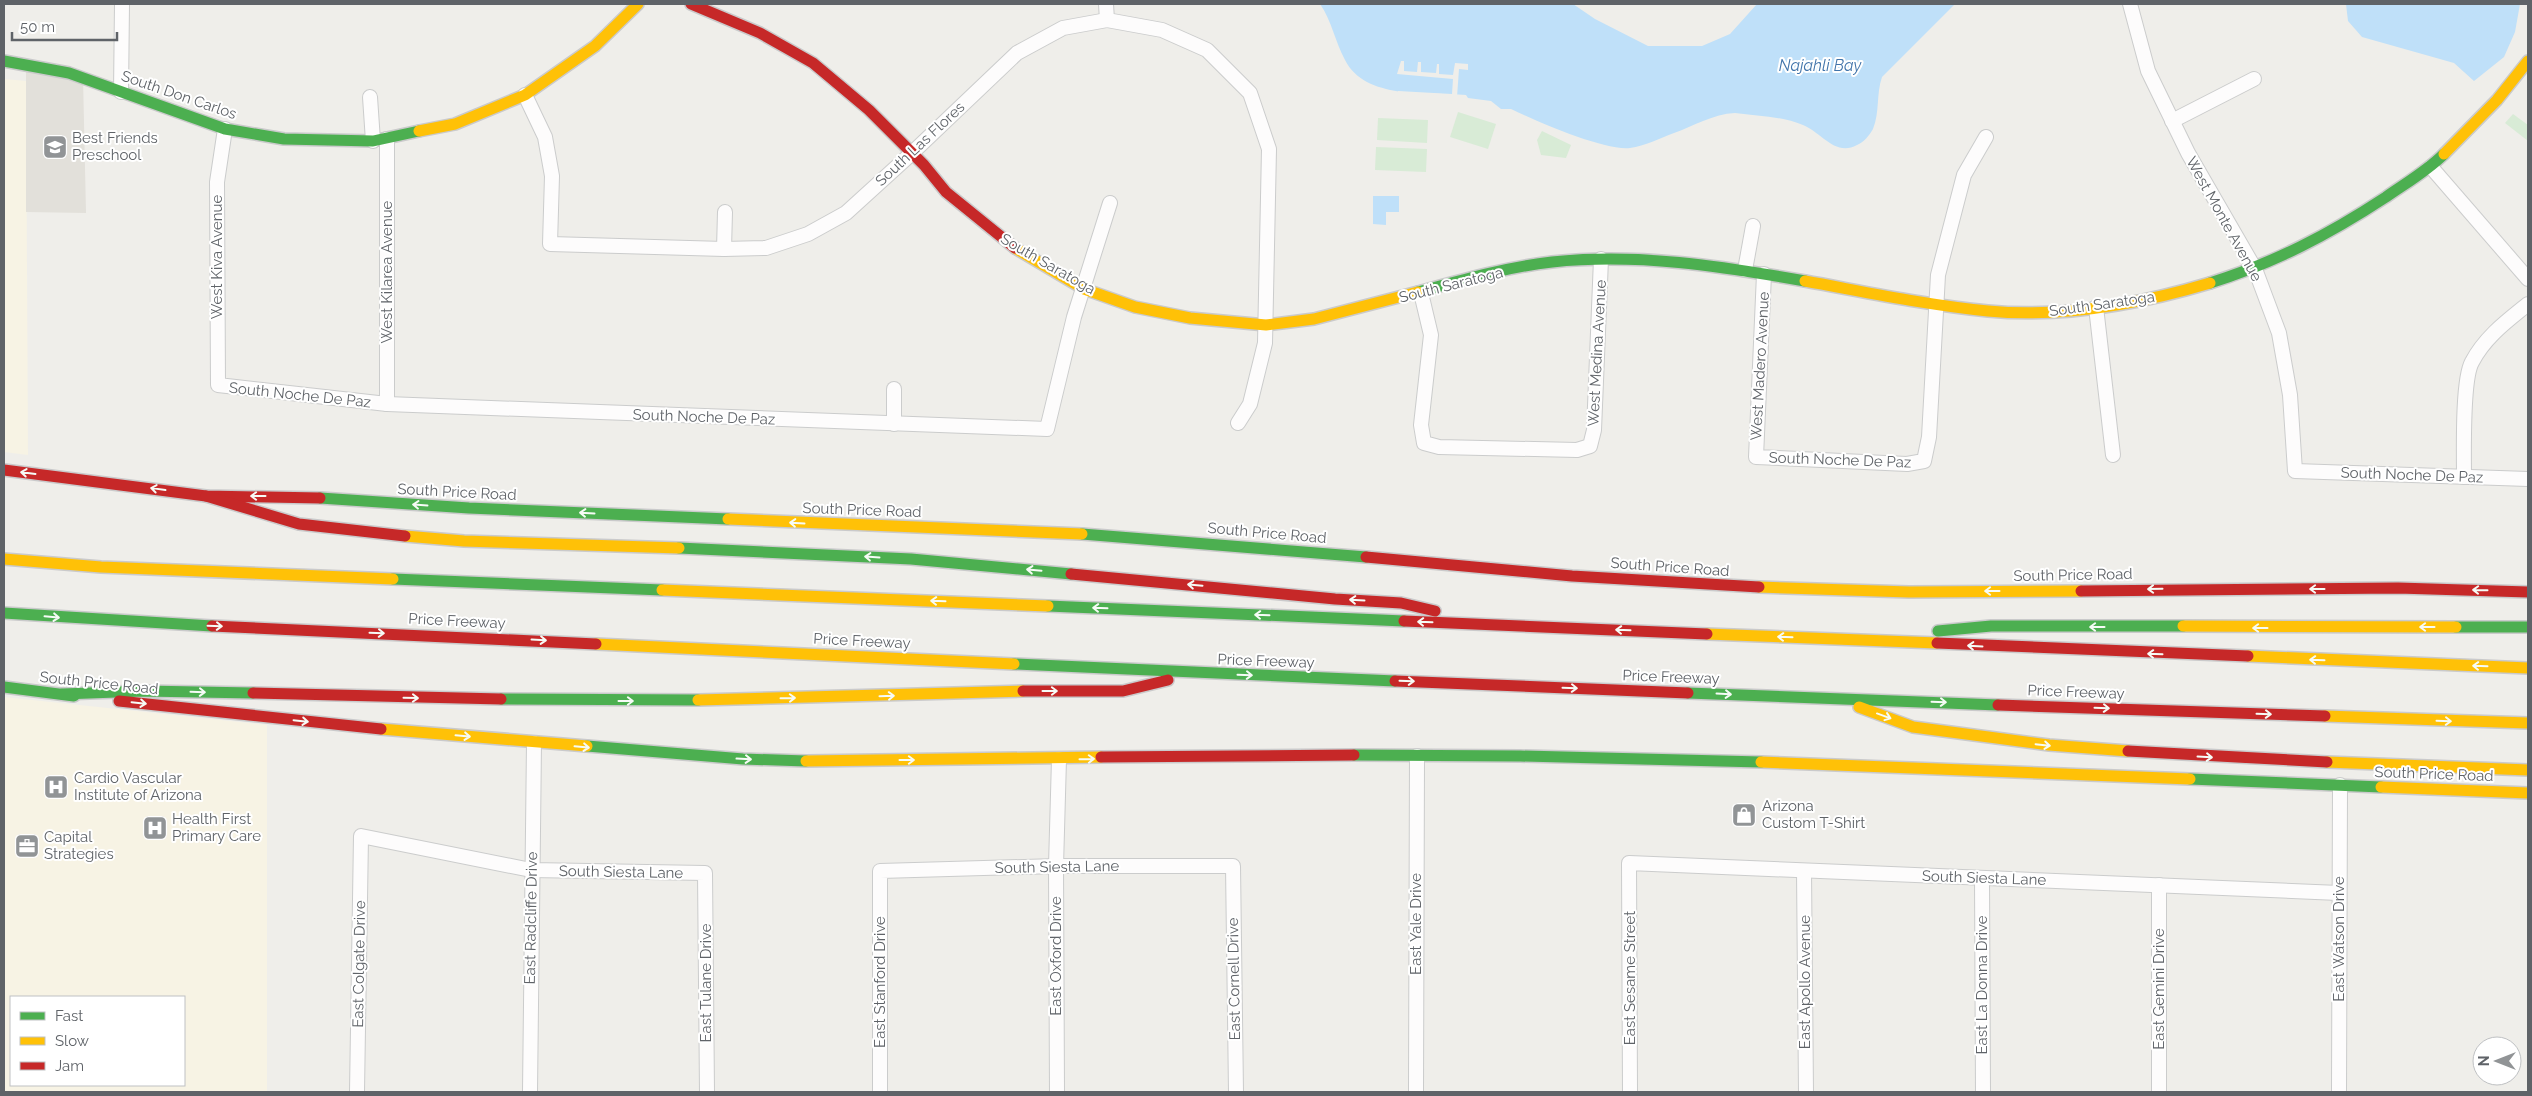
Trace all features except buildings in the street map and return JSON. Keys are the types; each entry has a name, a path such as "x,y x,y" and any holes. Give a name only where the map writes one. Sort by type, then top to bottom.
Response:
{"main road":[{"name":"South Don Carlos","path":"4,61 69,73 224,129 284,139 380,140 455,124 525,95 595,46 638,4"},
{"name":"South Saratoga","path":"691,4 760,33 813,63 869,110 912,153 946,192 1008,244 1084,289 1135,307 1190,318 1266,325 1314,319 1422,293 1495,272 1551,262 1601,259 1662,259 1745,270 1934,304 2025,312 2096,308 2177,293 2255,269 2304,247 2360,214 2431,167 2497,100 2528,61"},
{"name":"South Price Road","path":"4,470 206,496 282,496 479,508 1054,532 1235,545 1572,576 1722,586 1909,592 2398,588 2528,592"},
{"path":"206,496 299,524 389,534 464,541 758,551 911,559 1335,599 1401,603 1491,624"},
{"path":"4,559 100,567 2528,668"},
{"name":"Price Freeway","path":"4,613 101,621 1196,673 1838,699 2528,723"},
{"path":"1834,639 1991,626 2528,626"},
{"path":"62,694 144,691 537,700 673,701 1008,691 1123,691 1196,673"},
{"name":"South Price Road","path":"4,687 272,718 534,743 681,756 798,761 1328,755 1515,756 1698,760 2528,792"},
{"path":"1838,699 1913,727 2049,745 2184,756 2528,770"}],"street":[{"path":"121,92 122,4"},
{"path":"1106,4 1107,20 1162,30 1207,50 1250,94 1269,149 1265,347 1250,404 1238,423"},
{"name":"West Monte Avenue","path":"2130,4 2148,71 2188,153 2255,269 2278,333 2290,395 2295,470"},
{"name":"South Las Flores","path":"525,95 545,137 552,176 550,244 724,249 766,248 808,234 846,213 1017,53 1063,28 1107,20"},
{"path":"2172,121 2254,79"},
{"name":"West Kilarea Avenue","path":"370,97 380,140 386,404"},
{"name":"West Kiva Avenue","path":"218,386 217,182 224,129"},
{"path":"1934,304 1938,275 1964,175 1986,137"},
{"path":"2431,167 2528,279"},
{"path":"1084,289 1110,203"},
{"path":"724,249 725,212"},
{"path":"1745,270 1753,226"},
{"name":"West Medina Avenue","path":"1422,293 1431,335 1420,425 1424,443 1439,447 1577,450 1590,446 1594,430 1601,259"},
{"name":"West Madero Avenue","path":"1756,457 1764,274"},
{"name":"South Noche De Paz","path":"218,386 386,404 1047,429 1074,317 1084,289"},
{"name":"South Noche De Paz","path":"1756,457 1907,464 1924,461 1929,437 1934,304"},
{"path":"2464,477 2466,397 2471,363 2492,333 2528,304"},
{"path":"2096,308 2113,455"},
{"path":"894,389 894,424"},
{"name":"South Noche De Paz","path":"2295,470 2528,479"},
{"name":"East Radcliffe Drive","path":"530,1092 531,870 534,743"},
{"name":"East Yale Drive","path":"1416,1092 1417,756"},
{"name":"East Oxford Drive","path":"1057,1092 1056,866 1059,759"},
{"name":"East Watson Drive","path":"2339,1092 2340,785"},
{"name":"South Siesta Lane","path":"361,836 531,870 705,873"},
{"name":"East Colgate Drive","path":"357,1092 361,836"},
{"name":"South Siesta Lane","path":"1629,863 2339,893"},
{"name":"East Sesame Street","path":"1629,863 1630,1092"},
{"name":"South Siesta Lane","path":"880,871 1056,866 1233,866"},
{"name":"East Cornell Drive","path":"1233,866 1236,1092"},
{"name":"East Stanford Drive","path":"880,871 880,1092"},
{"name":"East Apollo Avenue","path":"1804,871 1806,1092"},
{"name":"East Tulane Drive","path":"705,873 707,1092"},
{"name":"East La Donna Drive","path":"1982,878 1983,1092"},
{"name":"East Gemini Drive","path":"2159,885 2159,1092"}],"shaded area":[{"name":"Best Friends Preschool","path":"26,64 83,78 86,213 26,212"},
{"path":"4,79 26,81 28,455 4,452"},
{"path":"4,697 267,725 267,1092 4,1092"}],"green space":[{"path":"1458,112 1496,124 1488,149 1450,137"},
{"path":"2513,114 2528,125 2528,141 2505,123"},
{"path":"1378,118 1428,120 1427,143 1377,140"},
{"path":"1542,131 1571,145 1566,158 1541,155 1537,140"},
{"path":"1376,147 1427,149 1426,172 1375,170"}],"water":[{"name":"Najahli Bay","path":"1320,4 1573,4 1595,19 1648,46 1702,46 1730,34 1757,4 1955,4 1882,77 1877,116 1873,129 1857,145 1842,148 1828,142 1810,128 1795,122 1735,113 1711,118 1647,144 1630,148 1618,148 1588,140 1511,109 1501,109 1491,101 1468,98 1466,95 1399,91 1382,88 1367,82 1354,73 1345,60 1328,17"},
{"path":"2346,4 2520,4 2515,32 2504,57 2474,81 2454,63 2362,37 2348,21"},
{"path":"1373,196 1399,196 1399,212 1386,212 1386,225 1373,224"}],"pier":[{"path":"1401,61 1404,61 1404,71 1417,72 1418,62 1421,62 1421,72 1436,73 1437,64 1439,64 1439,74 1453,75 1455,63 1468,64 1468,70 1459,69 1457,97 1398,93 1398,91 1452,94 1453,79 1397,74"}],"traffic: fast":[{"path":"4,61 69,73 225,129 284,139 373,141 419,131"},
{"path":"2210,283 2279,257 2343,224 2386,197 2444,154"},
{"path":"1418,292 1518,267 1552,262 1616,259 1710,266 1805,281"},
{"path":"320,498 469,508 728,519"},
{"path":"1082,534 1366,557"},
{"path":"679,548 911,559 1071,574"},
{"path":"393,579 662,590"},
{"path":"1048,606 1404,621"},
{"path":"4,613 212,626"},
{"path":"1938,631 1991,626 2183,626"},
{"path":"2456,627 2528,627"},
{"path":"1014,664 1395,681"},
{"path":"4,687 74,696"},
{"path":"62,694 144,691 253,693"},
{"path":"1688,693 1998,705"},
{"path":"501,699 698,700"},
{"path":"587,746 743,759 806,761"},
{"path":"1354,755 1520,756 1761,762"},
{"path":"2190,779 2381,787"}],"traffic: slow":[{"path":"419,131 455,124 525,95 595,46 638,4"},
{"path":"2444,154 2497,100 2528,61"},
{"path":"1015,248 1084,289 1135,307 1190,318 1266,325 1314,319 1418,292"},
{"path":"1805,281 1942,305 2016,313 2044,313 2100,308 2183,291 2210,283"},
{"path":"728,519 1082,534"},
{"path":"405,536 464,541 679,548"},
{"path":"4,559 101,567 393,579"},
{"path":"1759,587 1909,592 2081,591"},
{"path":"662,590 1048,606"},
{"path":"2183,626 2456,627"},
{"path":"1707,634 1937,643"},
{"path":"596,644 1014,664"},
{"path":"2248,656 2528,668"},
{"path":"698,700 1023,691"},
{"path":"1859,707 1913,727 2049,745 2128,751"},
{"path":"2325,716 2528,723"},
{"path":"381,729 587,746"},
{"path":"806,761 1101,757"},
{"path":"1761,762 2190,779"},
{"path":"2327,762 2528,770"},
{"path":"2381,787 2528,793"}],"traffic: jam":[{"path":"691,4 760,33 813,63 869,110 924,165 946,192 1015,248"},
{"path":"4,470 206,496 320,498"},
{"path":"206,496 299,524 405,536"},
{"path":"1366,557 1572,576 1759,587"},
{"path":"1071,574 1335,599 1401,603 1435,611"},
{"path":"2081,591 2398,588 2528,592"},
{"path":"1404,621 1707,634"},
{"path":"212,626 596,644"},
{"path":"1937,643 2248,656"},
{"path":"1023,691 1123,691 1168,680"},
{"path":"1395,681 1688,693"},
{"path":"253,693 501,699"},
{"path":"119,701 381,729"},
{"path":"1998,705 2325,716"},
{"path":"2128,751 2327,762"},
{"path":"1101,757 1354,755"}],"place":[{"name":"Best Friends Preschool","path":"55,147"},
{"name":"Cardio Vascular Institute of Arizona","path":"56,787"},
{"name":"Arizona Custom T-Shirt","path":"1744,815"},
{"name":"Health First Primary Care","path":"155,828"},
{"name":"Capital Strategies","path":"27,846"}]}
